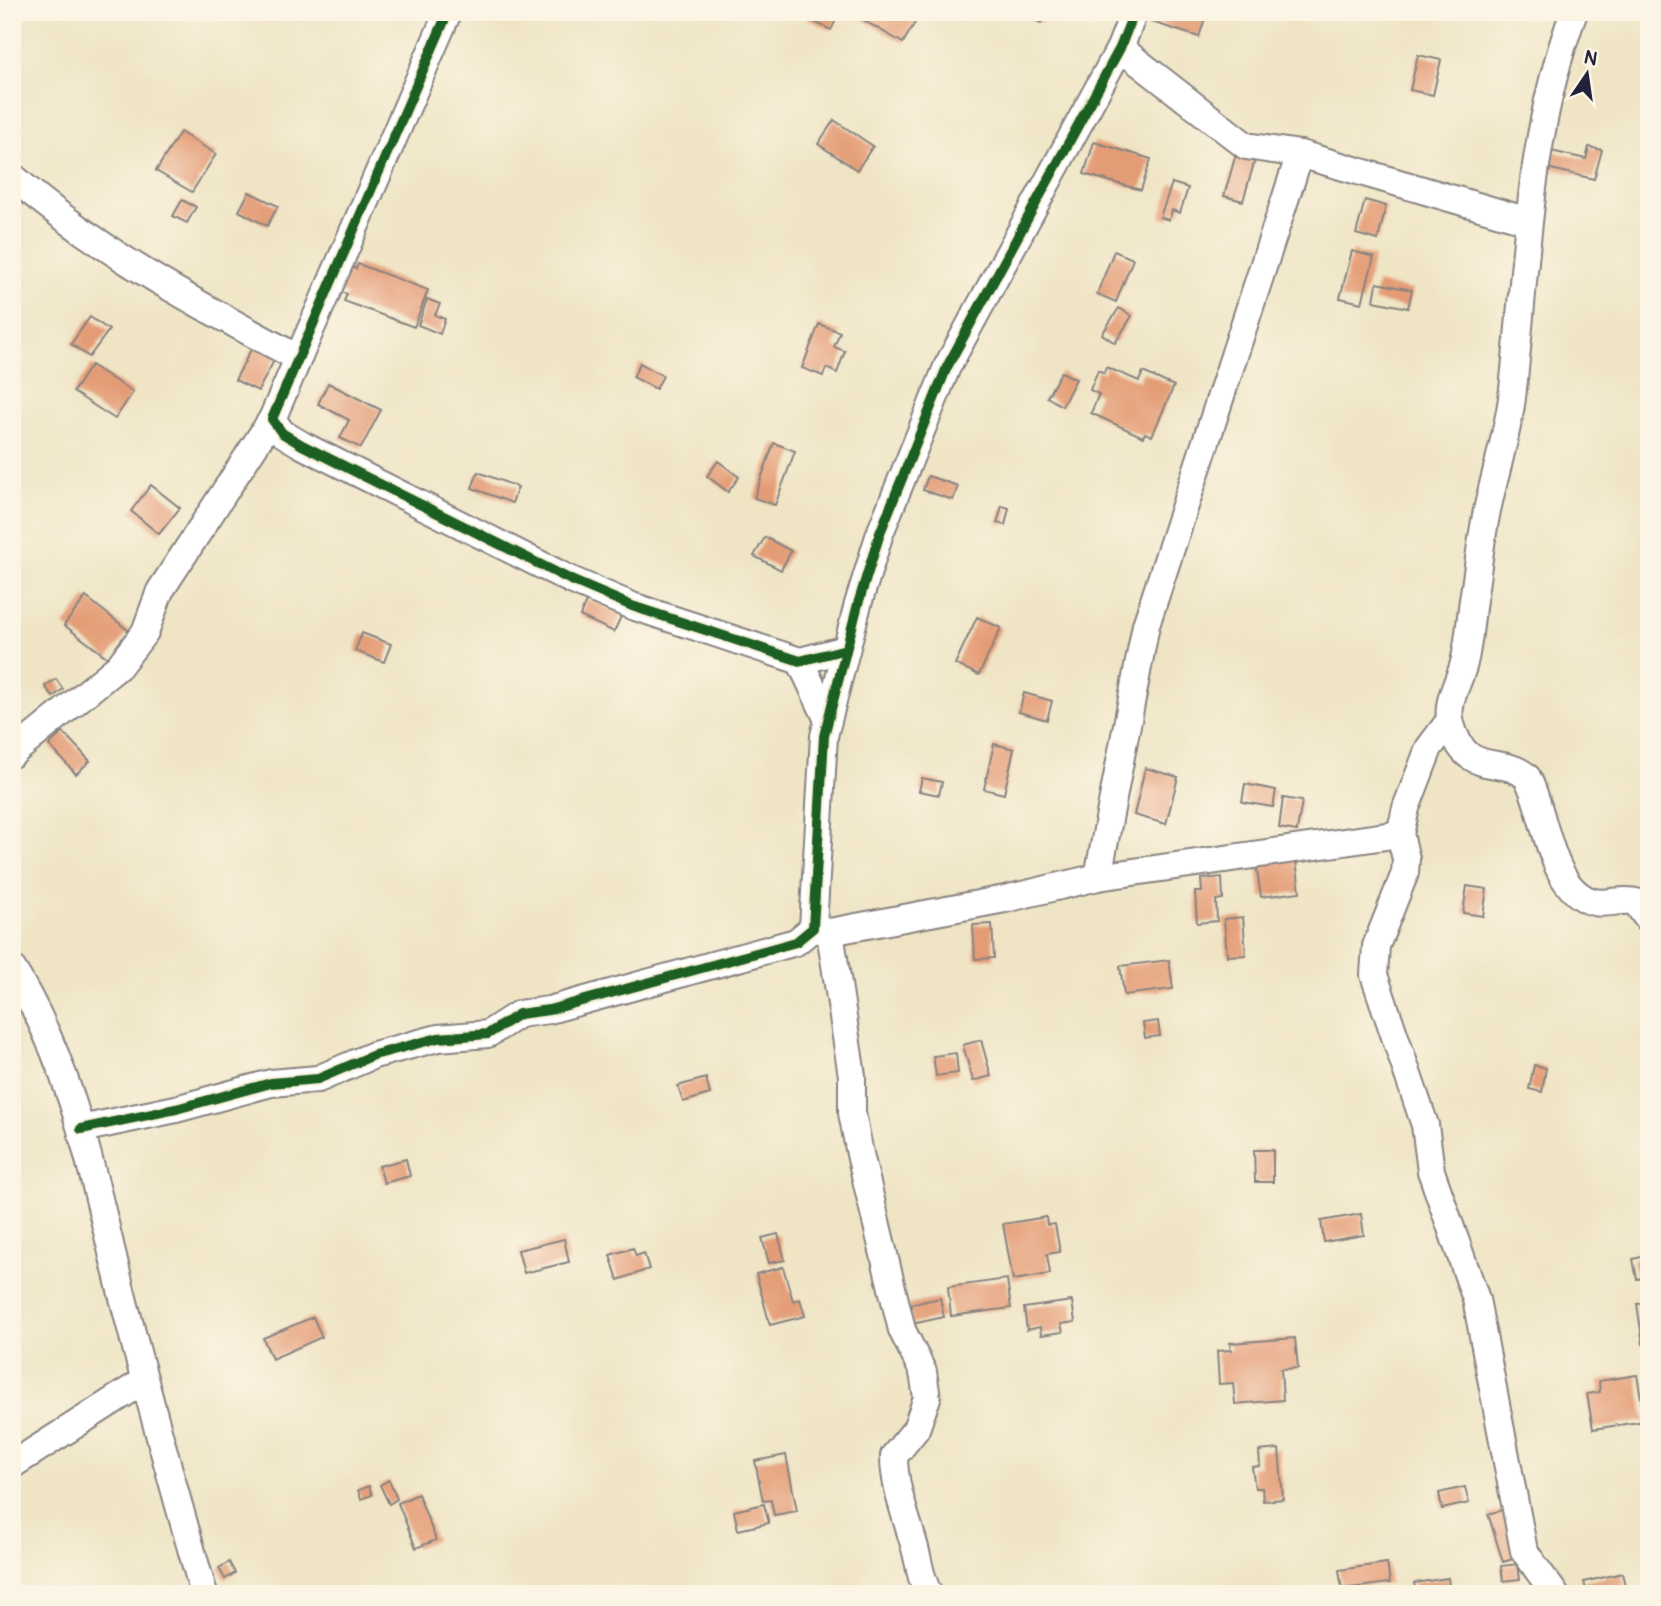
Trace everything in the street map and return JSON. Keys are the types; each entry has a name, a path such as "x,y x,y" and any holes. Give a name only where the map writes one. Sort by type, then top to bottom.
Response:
{"street":[{"path":"12,754 119,666 145,632 160,591 272,419 448,12"},
{"path":"929,1594 921,1579 898,1492 894,1456 916,1429 927,1398 923,1372 902,1330 860,1154 852,1113 852,1076 821,930 822,756 846,649 880,533 937,388 1120,48 1134,12"},
{"path":"1574,12 1555,69 1528,221 1507,431 1487,509 1465,661 1450,705 1450,720 1456,738 1467,754 1485,764 1519,772 1527,777 1553,855 1576,894 1594,902 1632,900 1647,910"},
{"path":"1120,48 1246,146 1300,154 1528,221"},
{"path":"1098,877 1146,625 1300,154"},
{"path":"12,176 101,247 159,283 298,358"},
{"path":"272,419 282,432 302,445 571,580 632,606 800,661 846,649"},
{"path":"800,661 828,720"},
{"path":"1450,720 1429,748 1416,778 1401,834 1406,859 1405,873 1376,946 1374,975 1426,1125 1431,1171 1476,1299 1524,1551 1555,1594"},
{"path":"81,1129 176,1109 271,1083 318,1079 374,1055 438,1038 488,1034 519,1014 549,1010 796,942 821,930 1005,899 1098,877 1401,834"},
{"path":"12,968 33,1003 58,1060 81,1129 144,1381 204,1594"},
{"path":"12,1465 144,1381"}],"building":[{"path":"807,12 840,12 831,30 804,17"},
{"path":"860,12 920,14 903,43 858,17"},
{"path":"1017,12 1045,12 1041,23"},
{"path":"1144,12 1207,12 1199,37 1142,19"},
{"path":"1418,55 1441,60 1433,95 1410,90"},
{"path":"834,120 873,146 857,170 818,144"},
{"path":"180,132 216,154 192,192 156,171"},
{"path":"1094,142 1151,159 1141,190 1084,174"},
{"path":"1589,147 1602,150 1594,179 1547,168 1551,151 1586,159"},
{"path":"1236,154 1255,160 1243,201 1224,196"},
{"path":"1172,183 1188,188 1180,213 1172,210 1169,220 1160,217"},
{"path":"249,192 278,206 267,226 239,211"},
{"path":"182,200 196,207 187,223 173,216"},
{"path":"1365,200 1386,206 1378,240 1356,234"},
{"path":"1114,251 1133,259 1116,302 1097,294"},
{"path":"1352,251 1374,257 1362,303 1340,298"},
{"path":"358,264 428,290 414,327 344,301 347,294 335,290 345,265 356,269"},
{"path":"1377,283 1412,290 1408,308 1374,301"},
{"path":"427,299 440,304 435,315 445,319 440,334 418,325"},
{"path":"1119,308 1132,316 1115,343 1102,334"},
{"path":"90,317 109,330 89,357 71,344"},
{"path":"819,324 840,332 834,347 845,351 837,373 826,368 823,376 802,368"},
{"path":"12,333 20,340 12,350"},
{"path":"255,342 278,353 258,391 235,380"},
{"path":"640,363 663,376 656,389 633,377"},
{"path":"91,365 133,392 115,419 73,392"},
{"path":"1106,367 1139,381 1143,372 1174,386 1152,436 1145,433 1143,437 1091,413 1099,394 1090,390 1098,370 1104,373"},
{"path":"1061,372 1076,379 1062,406 1047,397"},
{"path":"328,383 381,410 361,448 340,438 349,420 318,404"},
{"path":"774,443 795,451 775,505 754,498"},
{"path":"718,461 739,477 728,492 707,476"},
{"path":"478,472 518,487 512,503 472,488"},
{"path":"928,476 958,486 953,500 923,490"},
{"path":"151,485 180,508 159,534 131,511"},
{"path":"1002,506 1009,508 1005,525 997,523"},
{"path":"765,537 791,551 781,570 754,556"},
{"path":"86,597 129,631 108,658 64,625"},
{"path":"587,599 622,614 614,632 580,616"},
{"path":"977,617 1001,628 979,675 955,664"},
{"path":"362,633 391,644 384,662 355,651"},
{"path":"56,679 63,689 53,697 45,686"},
{"path":"1024,693 1052,701 1047,720 1019,712"},
{"path":"63,732 90,761 76,774 49,745"},
{"path":"994,744 1014,749 1004,794 984,789"},
{"path":"1145,768 1178,777 1166,824 1134,815"},
{"path":"922,778 942,782 939,795 919,791"},
{"path":"1245,784 1276,790 1273,807 1242,802"},
{"path":"1283,798 1302,801 1297,831 1279,828"},
{"path":"1295,852 1300,892 1261,897 1255,857"},
{"path":"1222,877 1223,899 1216,900 1217,921 1197,923 1195,892 1202,892 1201,879"},
{"path":"1467,886 1487,889 1483,916 1463,913"},
{"path":"1243,917 1246,955 1227,956 1224,919"},
{"path":"992,924 994,958 975,959 973,925"},
{"path":"1169,960 1173,989 1124,995 1120,966"},
{"path":"1158,1021 1160,1036 1145,1038 1143,1023"},
{"path":"981,1040 991,1076 973,1081 963,1045"},
{"path":"956,1053 958,1073 936,1076 933,1056"},
{"path":"1534,1065 1546,1068 1542,1092 1529,1089"},
{"path":"706,1078 710,1094 683,1102 678,1086"},
{"path":"1254,1150 1273,1150 1273,1182 1255,1182"},
{"path":"406,1159 410,1176 384,1183 379,1166"},
{"path":"1361,1214 1364,1235 1324,1242 1321,1221"},
{"path":"1046,1217 1047,1225 1055,1224 1060,1252 1047,1254 1050,1274 1013,1280 1003,1224"},
{"path":"778,1234 785,1260 769,1263 762,1238"},
{"path":"564,1239 569,1262 524,1273 518,1250"},
{"path":"633,1248 636,1256 644,1253 649,1269 618,1280 610,1255"},
{"path":"1649,1255 1649,1277 1637,1279 1633,1259"},
{"path":"783,1267 793,1301 800,1299 805,1316 770,1325 756,1274"},
{"path":"1007,1279 1011,1308 951,1316 948,1287"},
{"path":"940,1298 944,1317 912,1324 908,1305"},
{"path":"1072,1301 1075,1322 1061,1324 1063,1332 1041,1335 1040,1327 1027,1330 1024,1308"},
{"path":"1649,1303 1649,1343 1643,1344 1637,1304"},
{"path":"313,1317 322,1337 272,1359 263,1338"},
{"path":"1295,1338 1298,1368 1281,1369 1283,1400 1235,1404 1233,1383 1219,1384 1217,1351 1231,1350 1230,1343"},
{"path":"1637,1375 1645,1421 1593,1429 1587,1394 1600,1392 1599,1381"},
{"path":"1279,1449 1283,1499 1263,1501 1262,1488 1255,1488 1252,1467 1260,1466 1259,1451"},
{"path":"786,1455 797,1511 774,1515 771,1500 763,1501 755,1461"},
{"path":"389,1480 397,1499 389,1504 380,1485"},
{"path":"369,1486 372,1495 361,1499 358,1490"},
{"path":"1465,1487 1469,1503 1442,1509 1439,1493"},
{"path":"418,1494 436,1540 416,1548 398,1503"},
{"path":"764,1504 769,1523 738,1530 734,1511"},
{"path":"1509,1508 1523,1556 1503,1562 1488,1514"},
{"path":"229,1562 235,1573 225,1579 219,1568"},
{"path":"1387,1563 1390,1583 1342,1589 1339,1570"},
{"path":"1518,1564 1520,1579 1503,1581 1501,1566"},
{"path":"1622,1573 1627,1594 1587,1594 1584,1582"},
{"path":"1448,1578 1450,1594 1416,1594 1414,1583"}],"cycle path":[{"path":"448,12 272,419 282,433 302,445 571,580 632,606 800,661 846,649"},
{"path":"81,1129 176,1109 271,1083 318,1079 374,1055 438,1038 488,1034 519,1014 549,1010 796,942 813,928 824,736 858,604 880,533 947,367 1120,48 1134,12"}]}
